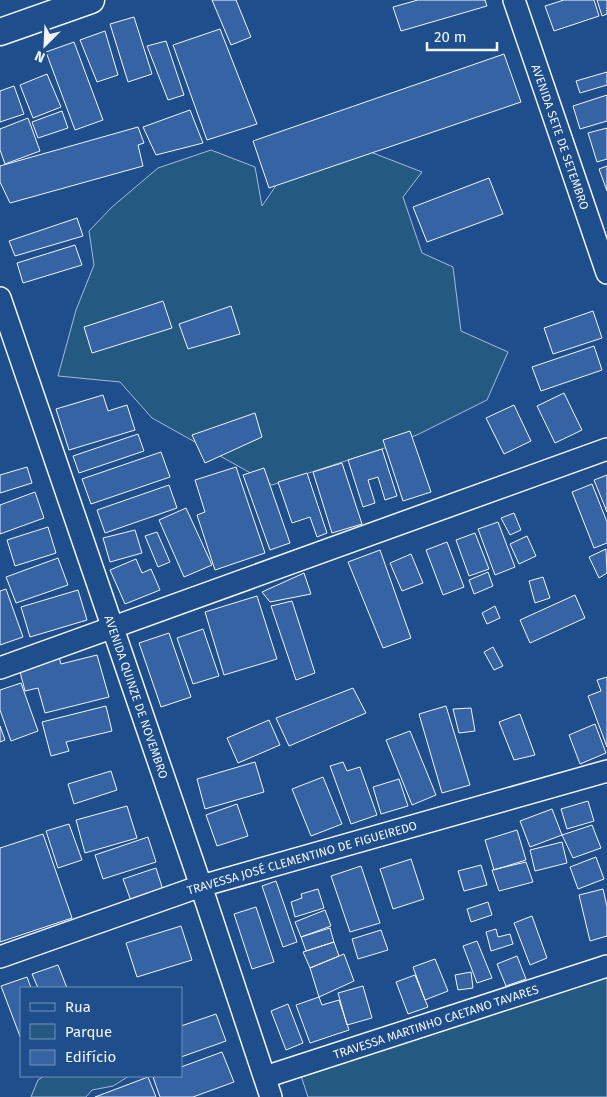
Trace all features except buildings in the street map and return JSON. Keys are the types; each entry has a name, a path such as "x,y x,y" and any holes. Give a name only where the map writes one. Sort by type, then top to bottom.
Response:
{"street":[{"path":"0,32 91,0"},
{"name":"AVENIDA SETE DE SETEMBRO","path":"514,0 607,273"},
{"name":"AVENIDA QUINZE DE NOVEMBRO","path":"0,298 202,886 268,1087"},
{"path":"0,668 607,448"},
{"name":"TRAVESSA JOSÉ CLEMENTINO DE FIGUEIREDO","path":"0,957 202,886 607,771"},
{"name":"TRAVESSA MARTINHO CAETANO TAVARES","path":"268,1087 607,966"}],"green space":[{"path":"314,130 422,172 403,197 422,253 453,267 461,331 508,352 487,400 419,434 382,449 272,485 152,418 120,382 58,376 76,310 94,265 89,231 112,207 158,168 211,150 255,167 262,206"},
{"path":"607,977 607,1097 308,1097 301,1076"},
{"path":"42,1077 127,1077 113,1086 92,1090 86,1097 31,1097 38,1080"}]}
